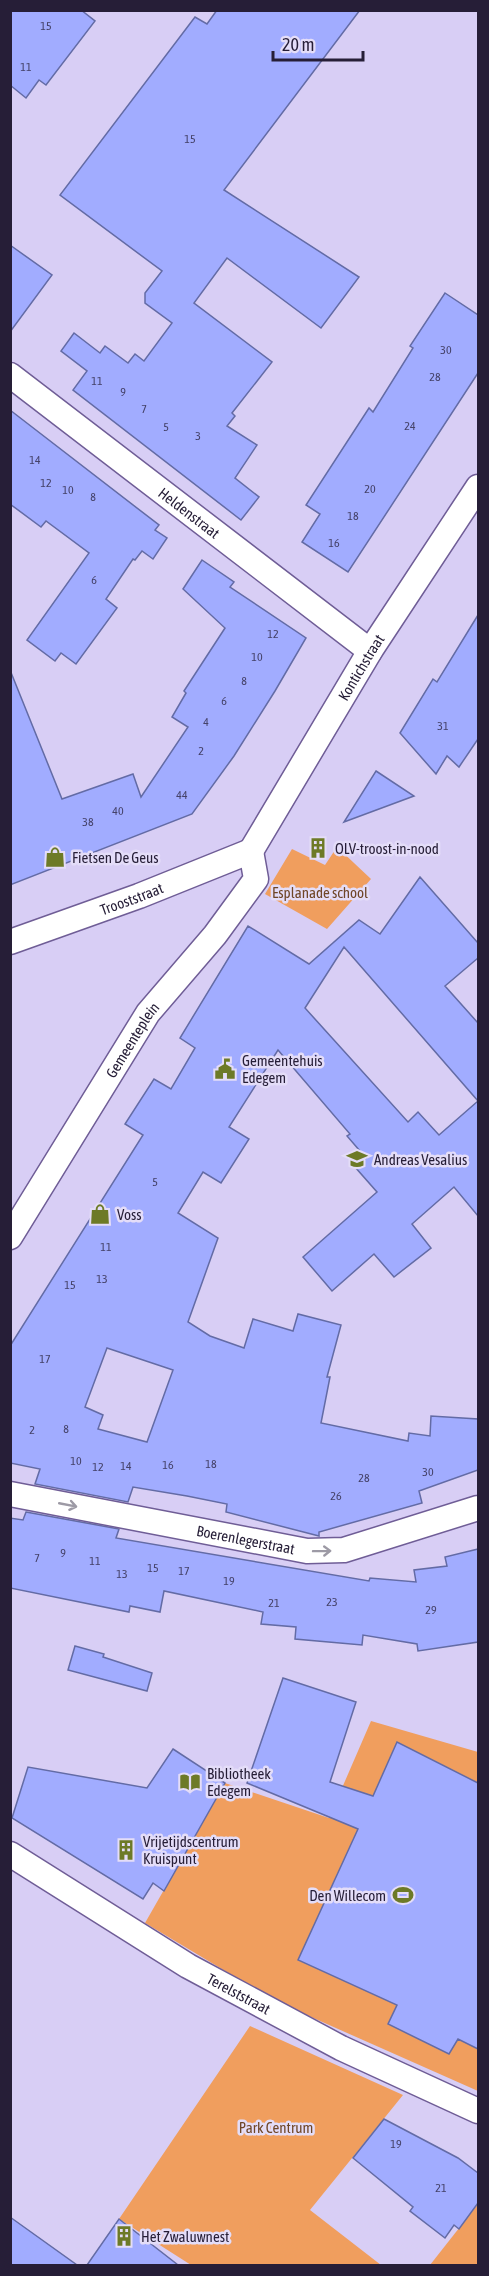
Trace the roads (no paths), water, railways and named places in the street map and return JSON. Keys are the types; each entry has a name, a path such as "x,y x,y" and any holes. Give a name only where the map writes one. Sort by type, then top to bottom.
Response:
{"street":[{"name":"Heldenstraat","path":"10,375 370,651"},
{"name":"Kontichstraat","path":"251,850 370,651 478,487"},
{"name":"Trooststraat","path":"10,942 139,896 251,850"},
{"name":"Gemeenteplein","path":"10,1237 148,1013 215,935 256,879 251,850"},
{"name":"Boerenlegerstraat","path":"10,1494 307,1551 344,1550 478,1508"},
{"name":"Terelststraat","path":"10,1854 188,1966 341,2048 478,2111"}],"place":[{"name":"OLV-troost-in-nood","path":"318,848"},
{"name":"Fietsen De Geus","path":"55,857"},
{"name":"Gemeentehuis Edegem","path":"225,1069"},
{"name":"Andreas Vesalius","path":"357,1159"},
{"name":"Voss","path":"100,1214"},
{"name":"Bibliotheek Edegem","path":"190,1782"},
{"name":"Vrijetijdscentrum Kruispunt","path":"126,1850"},
{"name":"Den Willecom","path":"403,1895"},
{"name":"Het Zwaluwnest","path":"124,2236"}],"park label":[{"name":"Esplanade school","path":"320,892"},
{"name":"Park Centrum","path":"276,2127"}]}
